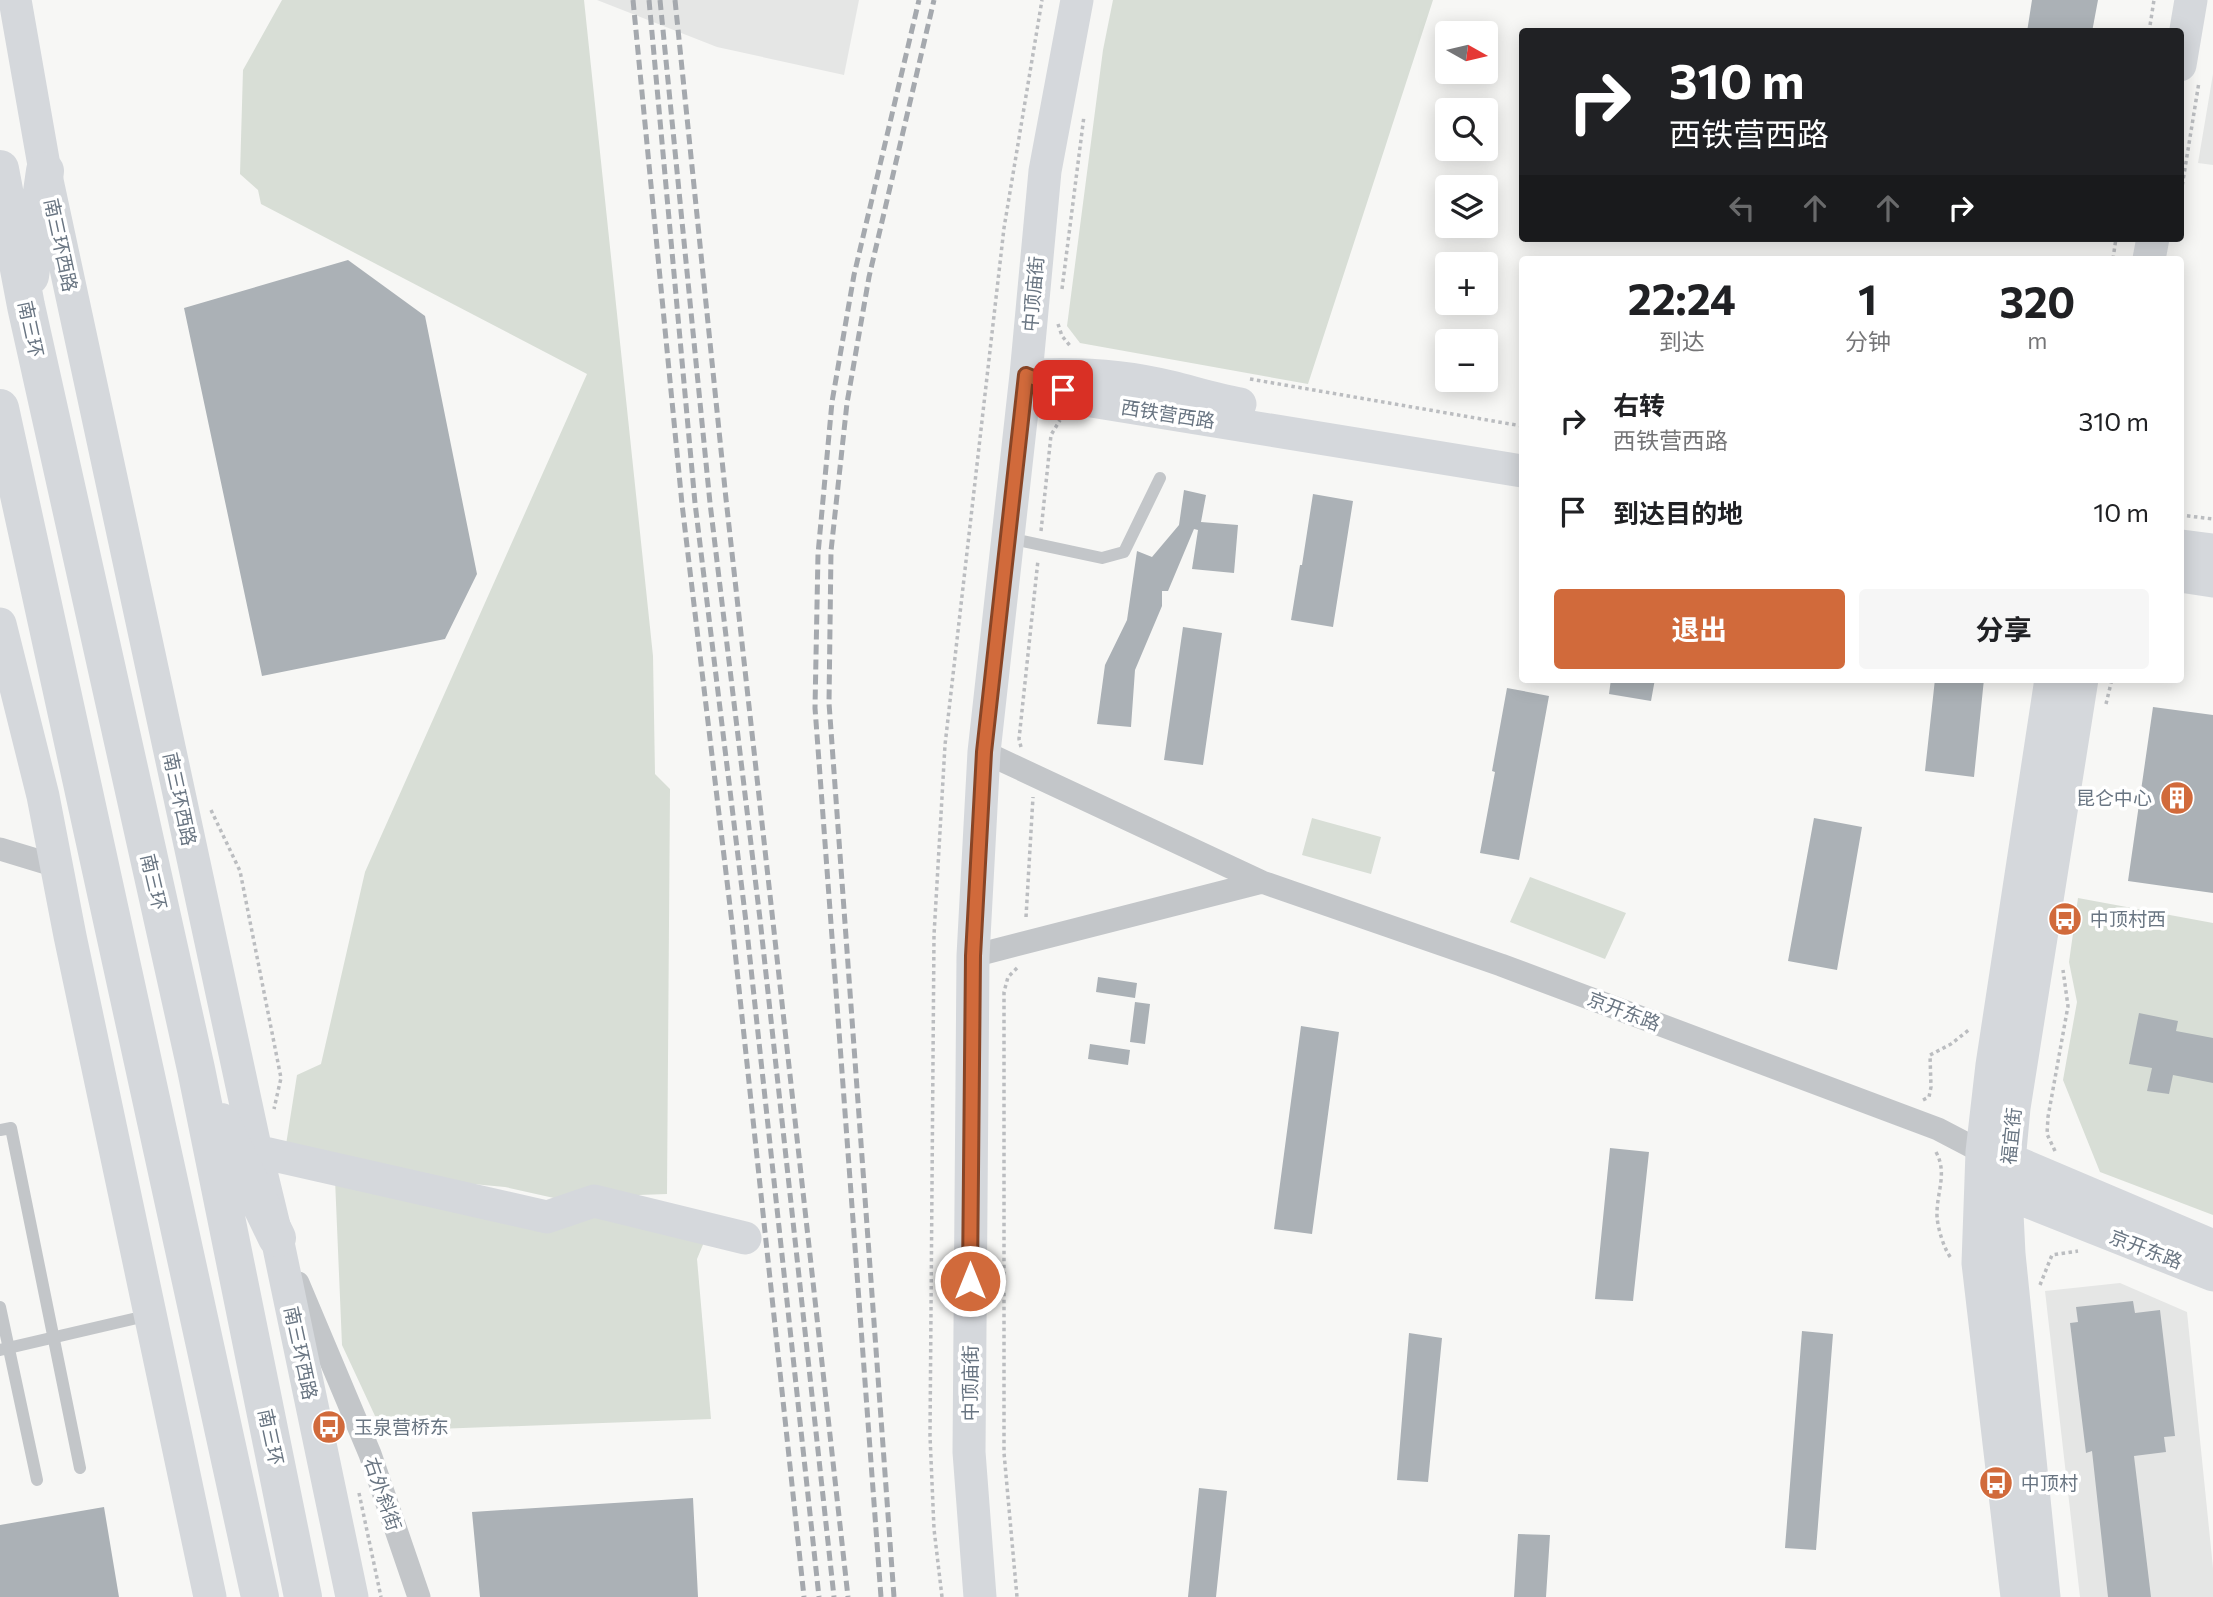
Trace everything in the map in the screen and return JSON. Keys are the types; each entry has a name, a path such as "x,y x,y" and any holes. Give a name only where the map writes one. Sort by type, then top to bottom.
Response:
{"highway":[{"name":"南三环","path":"0,169 26,306 196,1069 303,1597"},
{"path":"26,306 45,171"},
{"path":"0,408 257,1591"},
{"path":"196,1069 277,1238"}],"street":[{"name":"南三环西路","path":"15,0 45,171 277,1238 352,1597"},
{"name":"中顶庙街","path":"980,1597 969,1452 973,956 984,752 1026,375 1045,171 1077,0"},
{"path":"2166,28 2170,0"},
{"path":"2190,72 2191,0"},
{"name":"西铁营西路","path":"1026,375 1081,373 1169,386 1215,400 1519,448"},
{"name":"西铁营西路","path":"1026,375 1079,399 1519,471"},
{"path":"2184,546 2213,550"},
{"path":"2184,577 2213,581"},
{"path":"0,624 43,796 211,1597"},
{"name":"福宜街","path":"2017,1597 1979,1263 1995,1156 1992,1065 2050,683"},
{"name":"福宜街","path":"1995,1156 2014,1108 2081,683"},
{"path":"984,752 1262,882"},
{"path":"11,852 56,866"},
{"path":"973,956 1262,882"},
{"name":"京开东路","path":"1262,882 1527,975 1938,1129 1995,1156 2213,1246"},
{"path":"256,1151 547,1217 594,1201 745,1238"},
{"path":"1995,1156 2006,1193"},
{"name":"福宜街","path":"2006,1193 2009,1254 2045,1597"},
{"name":"京开东路","path":"2006,1193 2213,1275"},
{"name":"右外斜街","path":"277,1238 370,1454 419,1597"}],"lane":[{"path":"1007,538 1102,558 1124,552 1160,478"},
{"path":"0,1129 11,1128 80,1468"},
{"path":"0,1307 4,1349 37,1480"},
{"path":"4,1349 150,1315"}],"path":[{"path":"2150,28 2154,0"},
{"path":"2184,149 2190,72"},
{"path":"1062,290 1084,116"},
{"path":"1059,313 1058,324 1062,336 1068,346 1079,350"},
{"path":"1240,378 1519,425"},
{"path":"1022,750 1019,739 1051,435 1060,419 1068,421"},
{"path":"2184,515 2213,519"},
{"path":"2104,714 2111,683"},
{"path":"1026,917 1033,797"},
{"path":"1017,1597 1004,1453 1004,992 1009,977 1024,959"},
{"path":"2058,1157 2047,1134 2068,1006 2063,965"},
{"path":"1918,1104 1929,1097 1930,1055 1951,1044"},
{"path":"1930,1145 1942,1163 1937,1217 1947,1253 1953,1261"},
{"path":"2038,1293 2052,1255 2064,1251 2082,1251"}],"shaded area":[{"path":"282,0 584,0 653,656 655,774 670,789 667,1194 554,1198 505,1187 451,1182 285,1151 297,1075 321,1064 365,872 587,374 261,204 258,190 240,174 243,70"},
{"path":"597,0 859,0 844,75 717,47"},
{"path":"1113,0 1433,0 1308,384 1080,343 1067,326 1103,50"},
{"path":"2213,74 2213,165 2198,163"},
{"path":"1312,818 1381,837 1371,874 1302,855"},
{"path":"1530,877 1626,913 1605,959 1510,922"},
{"path":"2078,898 2213,923 2213,1215 2100,1172 2063,1080 2077,1002 2069,962"},
{"path":"335,1179 597,1208 707,1235 697,1259 711,1419 382,1431 342,1345"},
{"path":"2120,1283 2187,1312 2213,1568 2213,1597 2080,1597 2045,1291"}],"building":[{"path":"2032,0 2098,0 2093,28 2028,28"},
{"path":"348,260 425,316 477,574 445,639 262,676 184,308"},
{"path":"1184,490 1206,495 1201,522 1238,525 1234,573 1192,569 1198,530 1194,529 1168,591 1162,591 1162,606 1135,670 1131,727 1097,724 1105,665 1127,620 1137,551 1152,557 1179,525"},
{"path":"1313,494 1353,501 1333,627 1291,620"},
{"path":"1183,627 1222,633 1203,765 1164,760"},
{"path":"1610,683 1654,683 1651,701 1609,694"},
{"path":"1935,683 1984,683 1974,777 1925,771"},
{"path":"1507,688 1549,696 1519,860 1480,853"},
{"name":"昆仑中心","path":"2153,707 2213,715 2213,893 2128,881"},
{"path":"1814,818 1862,827 1837,970 1788,961"},
{"path":"1098,977 1137,983 1135,998 1096,992"},
{"path":"1135,1002 1150,1004 1145,1044 1130,1042"},
{"path":"2139,1013 2178,1021 2176,1031 2213,1038 2213,1083 2173,1075 2169,1094 2147,1091 2152,1068 2129,1064"},
{"path":"1301,1026 1339,1032 1312,1234 1274,1229"},
{"path":"1090,1044 1130,1050 1128,1065 1088,1059"},
{"path":"1610,1148 1649,1152 1633,1301 1595,1299"},
{"path":"2133,1301 2135,1313 2160,1310 2175,1436 2164,1437 2166,1452 2134,1456 2151,1597 2108,1597 2092,1451 2086,1453 2070,1323 2078,1322 2076,1307"},
{"path":"1802,1331 1833,1334 1816,1550 1785,1548"},
{"path":"1409,1333 1442,1338 1428,1482 1397,1480"},
{"path":"1199,1488 1227,1491 1216,1597 1188,1597"},
{"path":"693,1498 698,1597 480,1597 472,1512"},
{"path":"104,1507 119,1597 0,1597 0,1525"},
{"path":"1518,1534 1550,1535 1546,1597 1514,1597"}],"railway":[{"path":"633,0 682,504 732,923 804,1597"},
{"path":"649,0 695,503 746,922 819,1597"},
{"path":"660,0 710,503 760,919 834,1597"},
{"path":"675,0 726,499 848,1597"},
{"path":"881,1597 815,708 818,554 832,402 854,275 919,0"},
{"path":"894,1597 829,703 831,551 847,403 869,277 934,0"}],"place":[{"name":"昆仑中心","path":"2177,798"},
{"name":"中顶村西","path":"2065,919"},
{"name":"玉泉营桥东","path":"329,1427"},
{"name":"中顶村","path":"1996,1483"}],"route":[{"path":"970,1281 973,956 984,752 1026,375 1063,390"}]}
